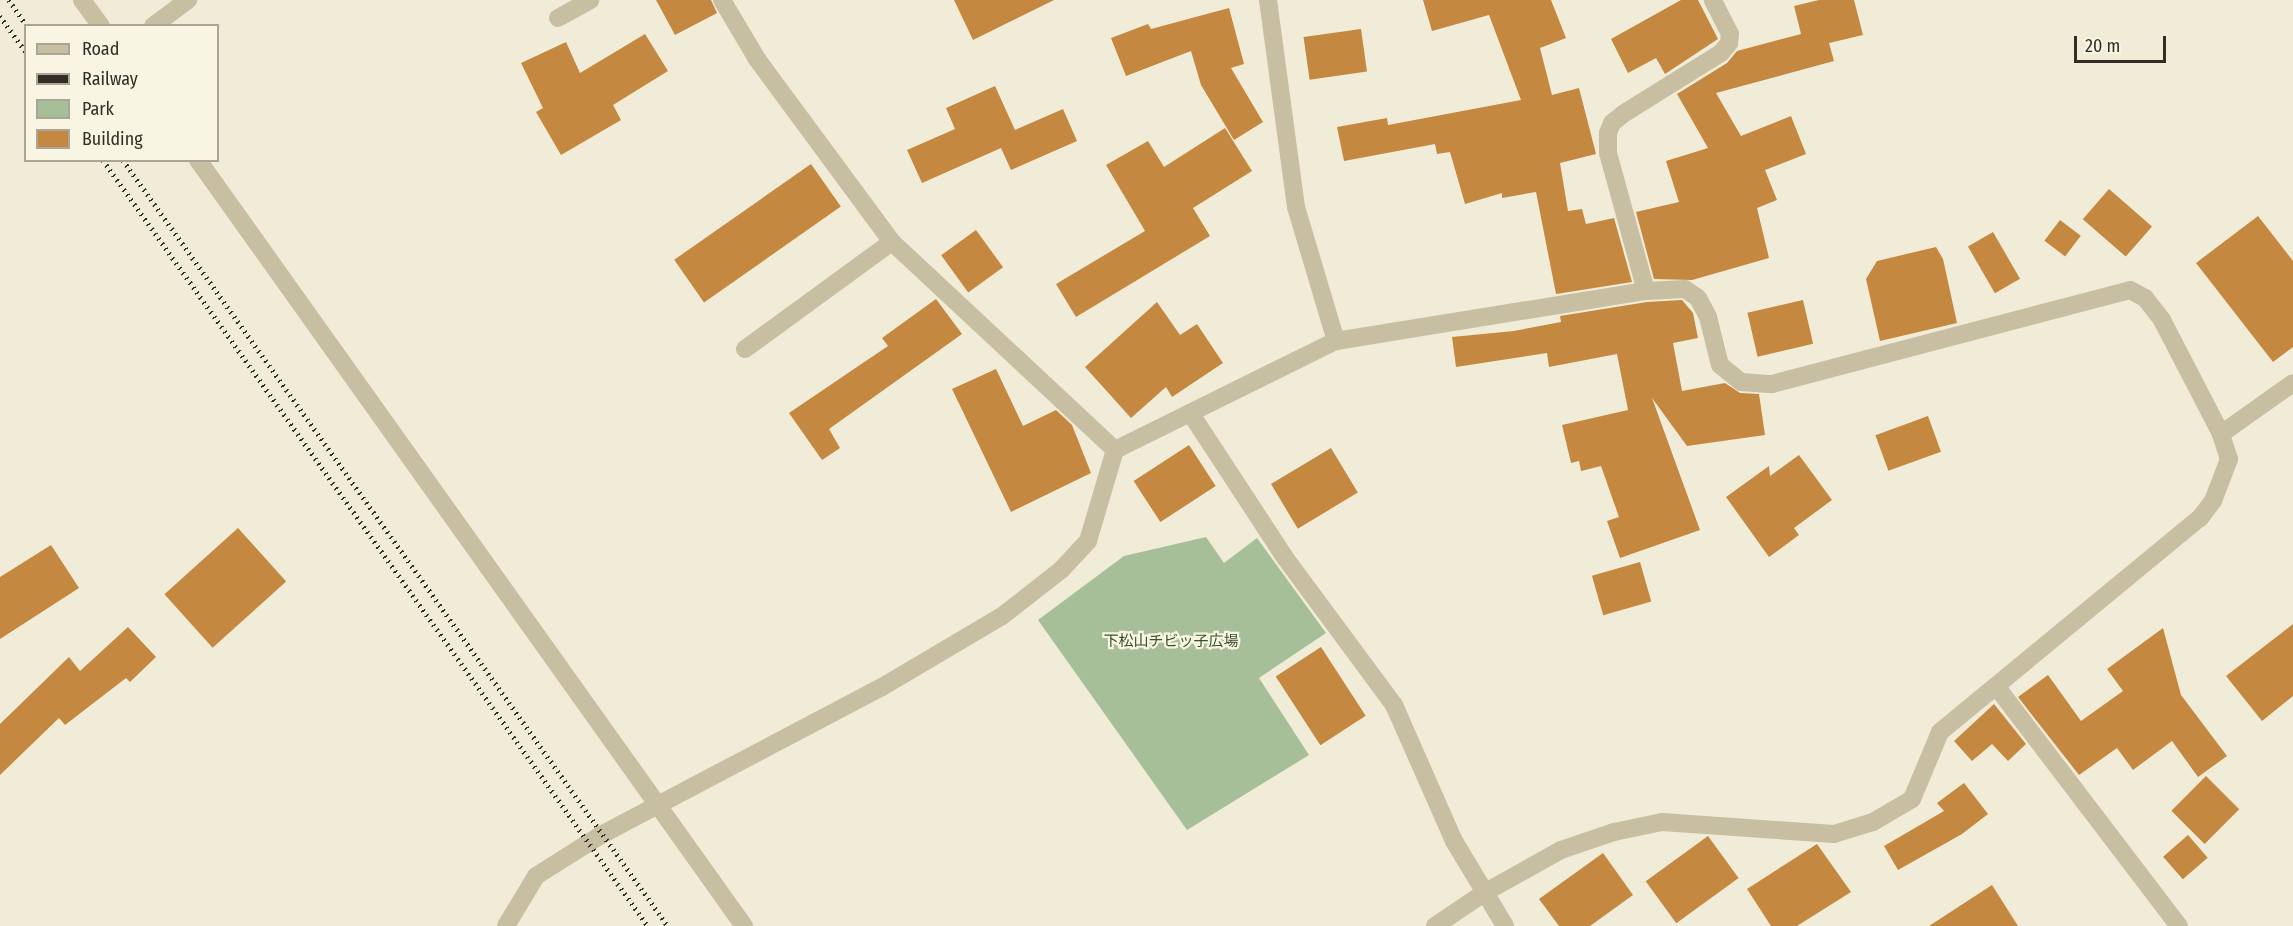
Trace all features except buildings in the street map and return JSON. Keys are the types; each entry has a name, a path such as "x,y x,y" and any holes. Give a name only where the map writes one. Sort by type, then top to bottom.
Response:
{"street":[{"path":"82,0 100,24"},
{"path":"156,24 188,0"},
{"path":"558,18 590,0"},
{"path":"722,0 757,59 892,242 1115,450"},
{"path":"1268,0 1296,207 1336,341"},
{"path":"1646,291 1608,153 1608,133 1612,123 1623,114 1720,53 1729,43 1730,34 1713,0"},
{"path":"199,162 744,926"},
{"path":"745,349 892,242"},
{"path":"506,926 536,876 601,834 657,807 882,687 1002,616 1061,570 1088,541 1115,450 1336,341 1646,291 1684,289 1698,298 1708,318 1720,365 1741,382 1772,384 2130,290 2145,297 2162,320 2221,434 2229,459 2213,501 2200,518 1940,732 1912,800 1873,822 1834,834 1662,822 1614,832 1561,850 1484,893 1435,926"},
{"path":"2221,434 2293,383"},
{"path":"1191,414 1286,559 1394,705 1454,841 1505,926"},
{"path":"1996,686 2179,926"}],"green space":[{"name":"下松山チビッ子広場","path":"1206,537 1224,563 1257,538 1326,633 1259,678 1309,755 1187,830 1038,620 1124,556"}],"railway":[{"path":"9,0 26,24"},
{"path":"0,16 24,49"},
{"path":"104,162 648,926"},
{"path":"124,162 668,926"}]}
